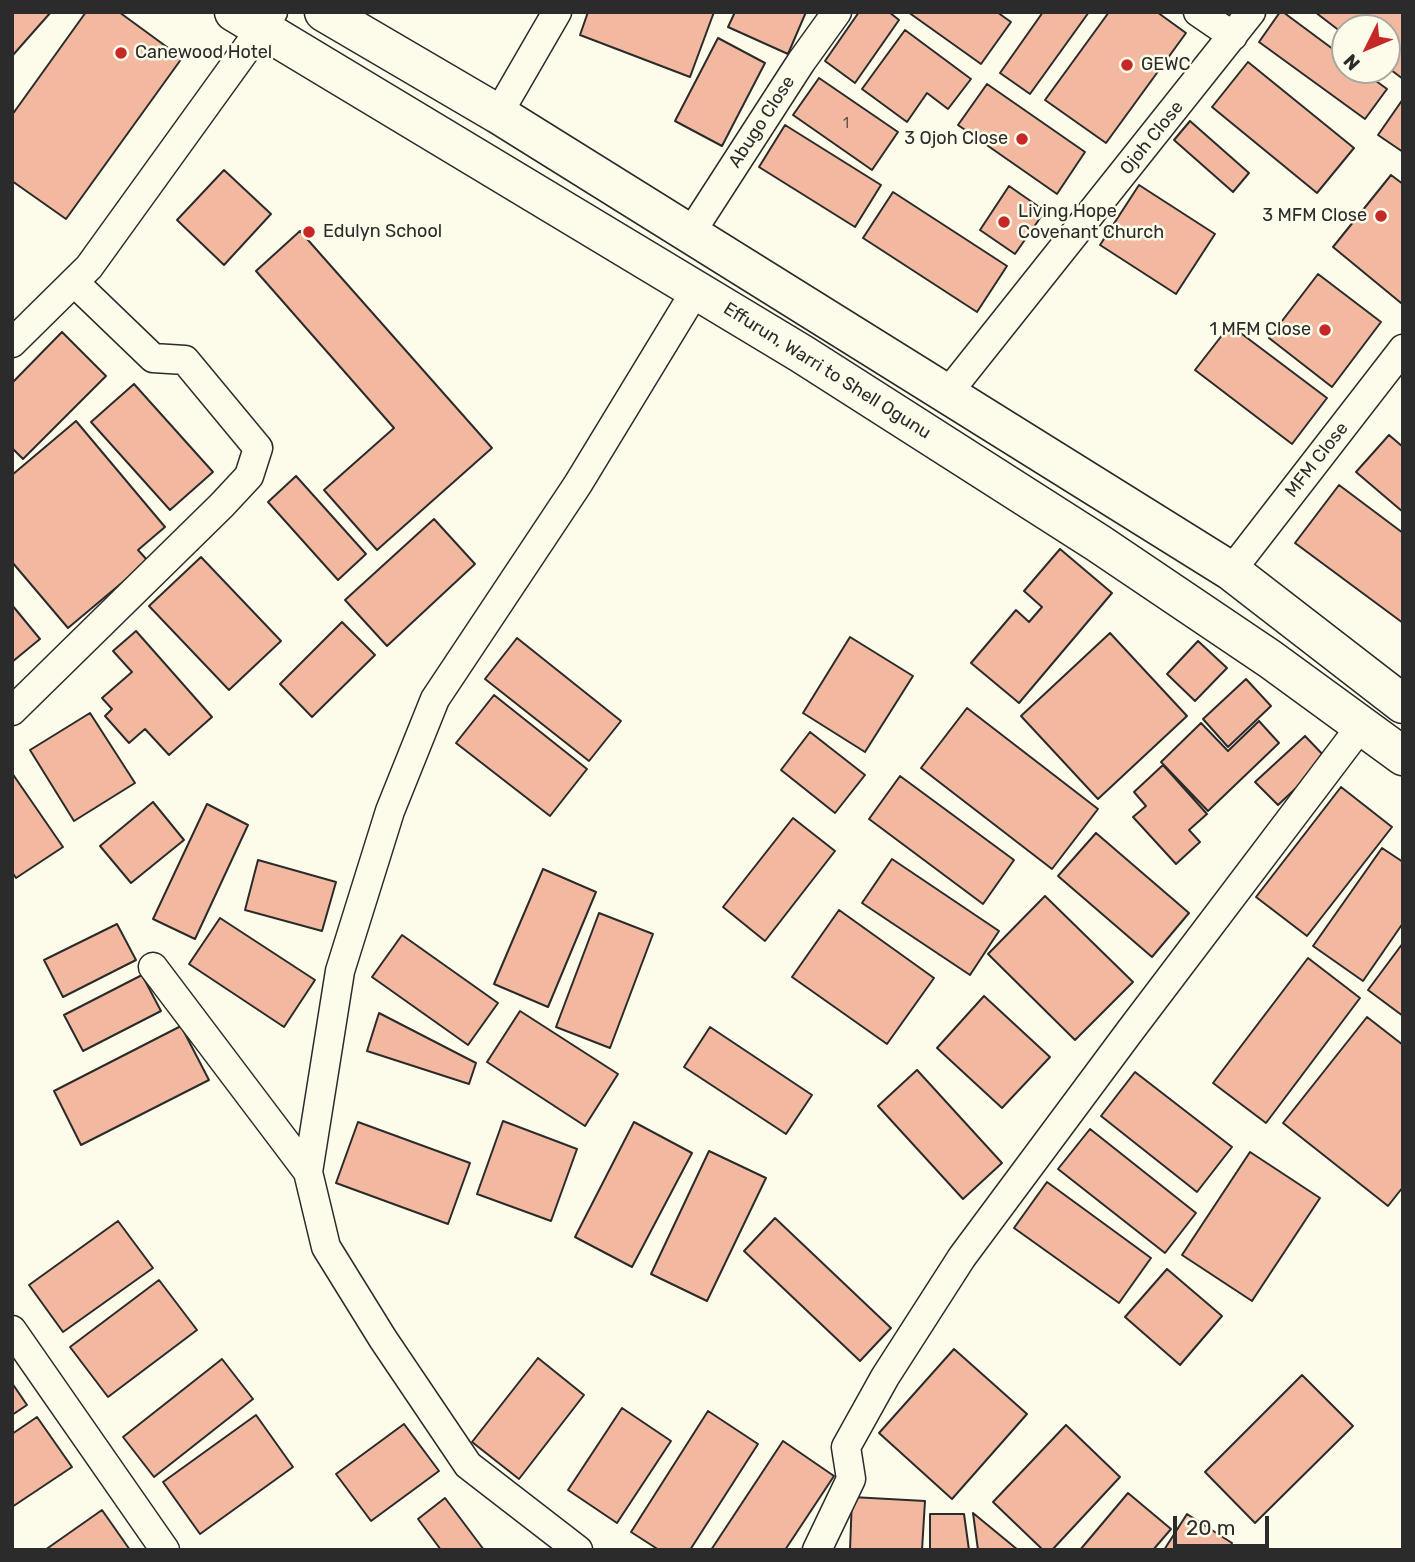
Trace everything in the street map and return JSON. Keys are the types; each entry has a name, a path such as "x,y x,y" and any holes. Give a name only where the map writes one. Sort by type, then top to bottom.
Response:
{"main road":[{"path":"324,12 498,114 1231,570 1403,704"},
{"name":"Effurun, Warri to Shell Ogunu","path":"256,18 802,354 1098,543 1270,659 1403,756"}],"street":[{"path":"498,114 557,12"},
{"name":"Abugo Close","path":"690,234 836,12"},
{"path":"1198,12 1233,36"},
{"name":"Ojoh Close","path":"947,394 1251,12"},
{"path":"12,343 89,267 256,18"},
{"path":"12,711 222,505 249,476 258,448 185,360 153,358 74,282"},
{"path":"307,1172 340,971 390,811 435,699 578,484 696,290"},
{"name":"MFM Close","path":"1231,570 1403,349"},
{"path":"817,1550 851,1479 846,1447 885,1377 961,1257 1361,726"},
{"path":"153,967 307,1172 326,1247 383,1339 468,1465 578,1550"},
{"path":"12,1330 165,1550"}],"building":[{"path":"12,12 51,12 13,55 12,54"},
{"path":"86,12 119,12 182,58 66,219 12,181 12,115"},
{"path":"588,12 714,12 690,77 580,35"},
{"path":"735,12 806,12 788,54 728,27"},
{"path":"859,12 889,12 899,20 855,83 825,61"},
{"path":"908,12 997,12 1011,22 981,64"},
{"path":"1043,12 1089,12 1030,94 1000,73"},
{"path":"1109,12 1157,12 1186,33 1106,143 1045,100"},
{"path":"1280,12 1283,12 1331,48 1331,84 1380,84 1387,89 1365,119 1259,42"},
{"path":"1315,12 1403,12 1403,79 1401,14 1331,14 1331,24"},
{"path":"905,30 971,79 948,109 927,93 907,122 862,89"},
{"path":"718,38 765,63 722,146 675,121"},
{"path":"1248,62 1354,148 1317,193 1212,107"},
{"path":"819,78 898,132 872,170 793,115"},
{"name":"3 Ojoh Close","path":"987,84 1085,152 1057,194 958,125"},
{"path":"1403,99 1403,152 1378,135"},
{"path":"1190,121 1249,173 1233,192 1174,140"},
{"path":"785,125 881,185 855,227 759,167"},
{"path":"224,170 271,214 224,265 177,220"},
{"name":"3 MFM Close","path":"1391,175 1403,184 1401,303 1333,247"},
{"path":"1139,185 1215,234 1176,294 1100,245"},
{"path":"1009,186 1045,211 1015,254 980,230"},
{"path":"893,192 1007,266 977,312 863,238"},
{"path":"300,231 492,448 377,550 324,490 394,428 256,271"},
{"name":"1 MFM Close","path":"1318,274 1381,322 1332,387 1269,338"},
{"path":"1230,325 1327,398 1292,444 1195,370"},
{"path":"62,332 106,376 23,459 12,448 12,383"},
{"path":"134,384 213,472 170,510 91,422"},
{"path":"76,421 165,527 138,550 148,561 68,628 12,562 12,475"},
{"path":"1389,435 1403,447 1403,512 1356,472"},
{"path":"296,476 366,554 338,580 268,502"},
{"path":"1339,485 1403,533 1403,623 1295,543"},
{"path":"434,519 475,564 387,646 345,600"},
{"path":"1060,549 1112,593 1019,703 971,663 1016,610 1029,622 1042,607 1024,591"},
{"path":"201,557 281,641 229,690 149,606"},
{"path":"12,605 40,639 12,662"},
{"path":"342,622 375,655 312,717 280,684"},
{"path":"136,631 212,717 169,755 145,729 129,743 105,716 112,709 102,698 132,672 113,651"},
{"path":"1110,633 1187,716 1098,799 1021,716"},
{"path":"850,637 913,676 865,752 803,713"},
{"path":"517,638 621,721 589,761 485,679"},
{"path":"1198,641 1227,668 1195,701 1167,674"},
{"path":"1246,679 1271,706 1228,747 1203,719"},
{"path":"494,695 587,769 550,816 456,743"},
{"path":"967,708 1098,809 1052,869 921,768"},
{"path":"90,713 135,783 74,821 30,750"},
{"path":"1259,721 1279,743 1208,811 1161,762 1201,723 1228,751"},
{"path":"810,732 865,775 835,813 781,770"},
{"path":"1305,736 1327,759 1278,805 1255,782"},
{"path":"1163,765 1207,814 1189,830 1200,842 1176,864 1133,817 1146,806 1134,792"},
{"path":"12,773 63,847 16,878 12,872"},
{"path":"900,776 1014,860 983,904 869,819"},
{"path":"1341,787 1392,827 1307,936 1256,897"},
{"path":"153,802 184,840 131,883 100,846"},
{"path":"207,804 248,825 195,939 153,919"},
{"path":"793,818 835,851 765,941 723,907"},
{"path":"1096,833 1189,913 1152,957 1058,876"},
{"path":"1382,848 1403,862 1403,923 1363,981 1313,946"},
{"path":"892,859 999,931 970,975 862,903"},
{"path":"258,860 336,882 322,931 245,910"},
{"path":"543,869 596,892 548,1007 494,984"},
{"path":"1045,896 1133,982 1075,1040 988,954"},
{"path":"839,910 934,978 887,1044 792,977"},
{"path":"599,913 653,934 610,1048 556,1027"},
{"path":"220,918 315,980 284,1027 189,964"},
{"path":"117,924 136,960 63,997 44,960"},
{"path":"402,935 498,1003 468,1045 372,977"},
{"path":"1403,943 1403,1016 1368,990"},
{"path":"1308,958 1360,998 1266,1123 1213,1083"},
{"path":"142,975 161,1011 83,1051 64,1015"},
{"path":"984,996 1050,1057 1002,1108 937,1048"},
{"path":"520,1011 618,1074 585,1126 487,1062"},
{"path":"379,1013 476,1063 469,1084 367,1051"},
{"path":"1367,1017 1403,1045 1403,1187 1388,1206 1283,1123"},
{"path":"181,1026 209,1080 81,1145 54,1091"},
{"path":"710,1027 812,1095 786,1134 684,1067"},
{"path":"917,1070 1002,1163 963,1199 878,1106"},
{"path":"1135,1072 1232,1147 1197,1192 1101,1116"},
{"path":"503,1121 577,1149 551,1221 477,1194"},
{"path":"358,1122 470,1163 448,1224 336,1183"},
{"path":"634,1122 692,1153 632,1267 575,1237"},
{"path":"1090,1129 1196,1213 1165,1253 1058,1169"},
{"path":"709,1151 766,1178 707,1301 651,1274"},
{"path":"1250,1152 1320,1198 1252,1301 1182,1255"},
{"path":"1047,1182 1151,1258 1119,1303 1014,1228"},
{"path":"775,1218 891,1328 860,1361 744,1251"},
{"path":"118,1221 153,1268 63,1332 29,1285"},
{"path":"1167,1269 1222,1316 1180,1365 1125,1317"},
{"path":"159,1280 197,1330 108,1397 70,1347"},
{"path":"954,1349 1027,1414 952,1499 879,1433"},
{"path":"538,1358 584,1395 519,1479 472,1442"},
{"path":"222,1359 253,1399 154,1477 123,1437"},
{"path":"1302,1375 1353,1426 1255,1523 1205,1472"},
{"path":"12,1383 27,1405 12,1415"},
{"path":"622,1408 671,1441 617,1523 568,1490"},
{"path":"708,1411 758,1444 690,1550 659,1550 631,1532"},
{"path":"256,1415 293,1467 200,1534 163,1482"},
{"path":"37,1417 72,1467 12,1507 12,1434"},
{"path":"404,1424 439,1471 371,1521 336,1474"},
{"path":"1066,1425 1120,1477 1052,1550 1043,1550 993,1502"},
{"path":"783,1441 834,1476 785,1550 711,1550"},
{"path":"1128,1493 1171,1529 1153,1550 1080,1550"},
{"path":"852,1497 925,1501 922,1550 850,1550"},
{"path":"445,1498 484,1550 441,1550 418,1519"},
{"path":"102,1510 130,1550 45,1550"},
{"path":"973,1513 1018,1550 978,1550"},
{"path":"930,1514 964,1514 969,1550 930,1550"},
{"path":"1187,1514 1232,1543 1228,1550 1164,1550"}],"place":[{"name":"Canewood Hotel","path":"121,53"},
{"name":"GEWC","path":"1127,65"},
{"name":"3 Ojoh Close","path":"1022,139"},
{"name":"3 MFM Close","path":"1381,216"},
{"name":"Living Hope Covenant Church","path":"1004,222"},
{"name":"Edulyn School","path":"309,232"},
{"name":"1 MFM Close","path":"1325,330"}]}
